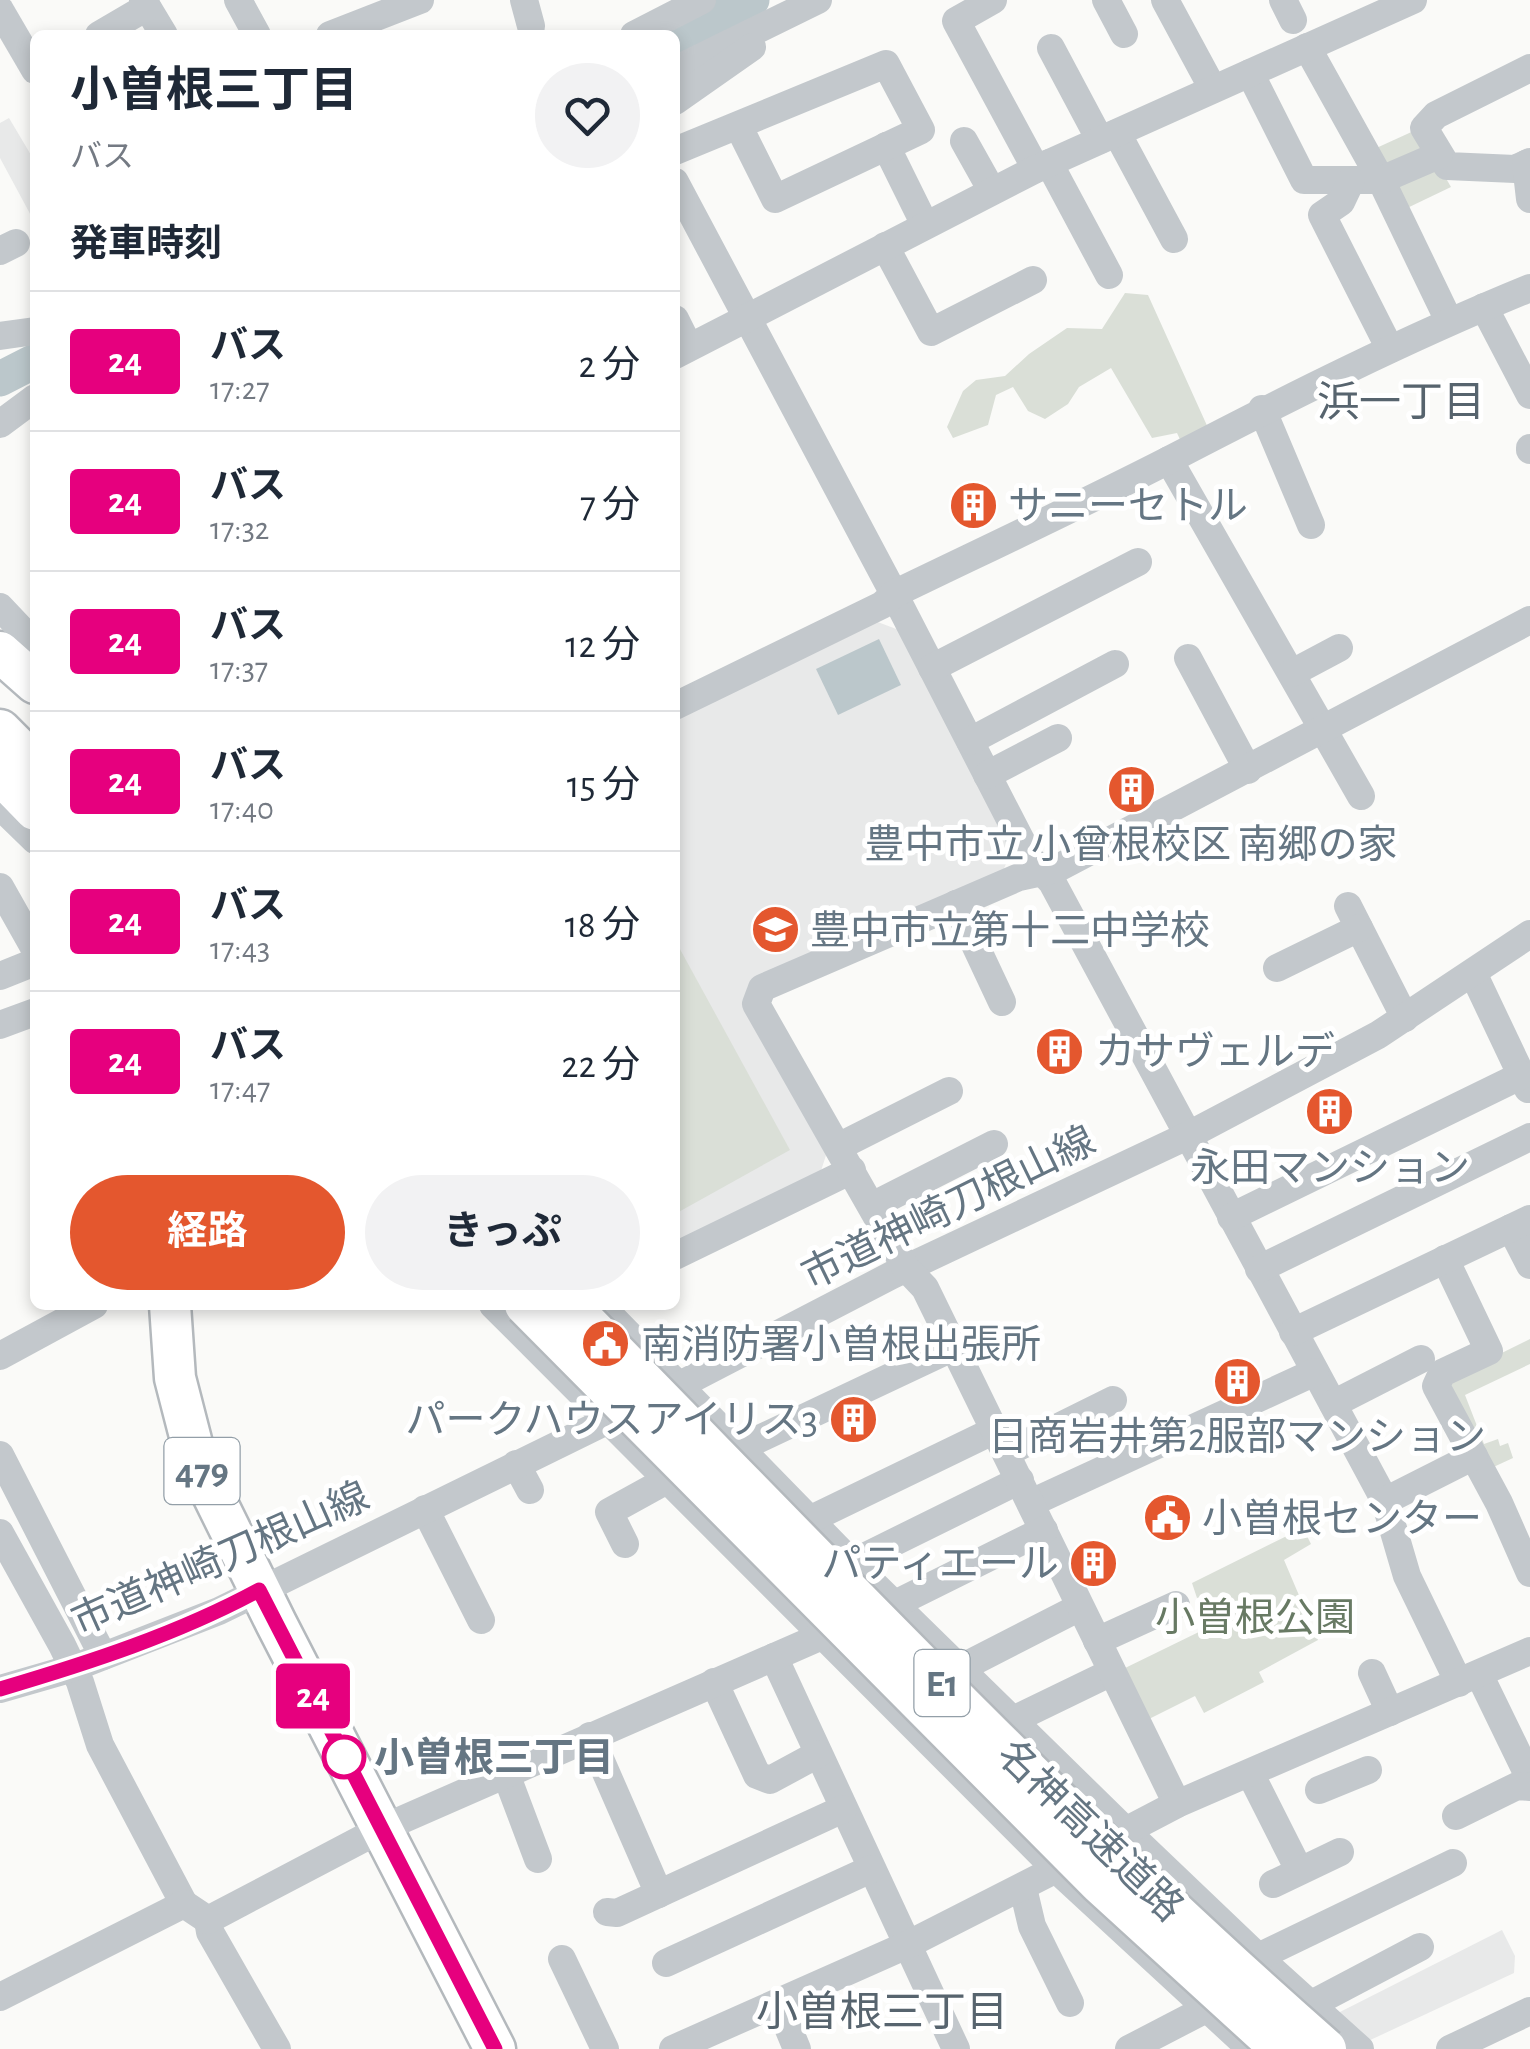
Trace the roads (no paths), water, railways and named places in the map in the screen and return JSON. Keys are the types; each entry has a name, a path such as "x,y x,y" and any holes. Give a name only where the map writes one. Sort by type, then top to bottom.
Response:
{"highway":[{"path":"0,730 30,760"},
{"path":"0,774 30,805"},
{"name":"479","path":"170,1310 175,1378 192,1444 259,1590 495,2049"},
{"name":"名神高速道路","path":"530,1310 1099,1883 1281,2049"},
{"name":"名神高速道路","path":"573,1310 1106,1847 1326,2049"}],"street":[{"path":"238,0 255,30"},
{"path":"343,30 420,0"},
{"path":"644,30 702,0"},
{"path":"680,68 818,0"},
{"path":"994,0 956,22 1109,275"},
{"path":"1106,0 1124,34"},
{"path":"1166,0 1213,90"},
{"path":"682,351 1042,166 1307,47 1368,9 1414,0"},
{"path":"106,30 145,4 161,30"},
{"path":"0,10 30,61"},
{"path":"680,98 768,34 782,18"},
{"path":"1307,47 1381,180 1449,321"},
{"path":"1051,48 1174,239"},
{"path":"680,148 886,64 921,130 776,198 739,127"},
{"path":"1530,68 1436,115 1424,128 1447,166 1515,169 1528,163 1530,200"},
{"path":"1250,73 1304,180 1381,180 1439,155"},
{"path":"964,141 992,191"},
{"path":"886,146 925,225"},
{"path":"1351,180 1341,202 1322,215 1390,349"},
{"path":"680,206 687,239 744,318 987,775 1040,872 1052,882 1386,1501 1407,1576 1530,1779"},
{"path":"885,246 932,332 1032,280"},
{"path":"680,704 1262,410 1449,321 1530,288"},
{"path":"1484,307 1530,395"},
{"path":"0,336 30,331"},
{"path":"0,424 30,402"},
{"path":"1262,410 1312,525"},
{"path":"1168,460 1362,796"},
{"path":"932,668 1138,562"},
{"path":"0,607 19,658"},
{"path":"1177,1804 925,1288 906,1268 756,1004 762,988 1018,877 1056,870 1530,620"},
{"path":"1292,673 1339,648"},
{"path":"1188,658 1248,770"},
{"path":"970,742 1115,664"},
{"path":"987,775 1058,738"},
{"path":"0,806 30,835"},
{"path":"0,887 30,940"},
{"path":"956,904 1002,1002"},
{"path":"1277,968 1353,917 1404,1018"},
{"name":"市道神崎刀根山線","path":"0,1689 72,1668 219,1611 680,1385 906,1268 1188,1136 1378,1035 1530,934"},
{"path":"0,976 30,964"},
{"path":"1231,1217 1526,1084 1473,973"},
{"path":"0,1025 30,1014"},
{"path":"680,1253 845,1158 949,1092"},
{"path":"1260,1269 1530,1137"},
{"path":"872,1206 994,1144"},
{"path":"1294,1332 1520,1224 1530,1265"},
{"path":"1446,1260 1489,1351 1442,1373 1436,1386 1499,1503 1530,1573"},
{"path":"0,1356 85,1310"},
{"path":"498,1310 1056,1870 1206,2009 1235,2045"},
{"path":"605,1310 852,1563 1125,1830 1360,2049"},
{"path":"740,1448 954,1347"},
{"path":"1333,1404 1421,1358"},
{"path":"852,1563 1315,1372"},
{"path":"811,1520 1001,1441 1114,1400"},
{"path":"0,1455 103,1656"},
{"path":"1386,1501 1474,1456"},
{"path":"516,1464 530,1490"},
{"path":"625,1544 609,1512 667,1480"},
{"path":"425,1509 481,1620"},
{"path":"208,1920 381,1829 590,1736 634,1708 714,1682 896,1604 1044,1530"},
{"path":"0,1533 72,1668 100,1745 184,1904 208,1920 210,1932 277,2049"},
{"path":"1097,1641 1176,1605"},
{"path":"961,1668 1080,1607"},
{"path":"673,2049 907,1946 1177,1804 1530,1651"},
{"path":"774,1656 956,2049"},
{"path":"1013,1720 1112,1672"},
{"path":"1372,1672 1390,1712"},
{"path":"714,1682 756,1775 770,1780 818,1754"},
{"path":"590,1736 658,1894"},
{"path":"1327,1738 1344,1780"},
{"path":"506,1774 538,1859"},
{"path":"1251,1774 1299,1870"},
{"path":"1456,1816 1517,1786 1530,1787"},
{"path":"607,1912 617,1913 844,1809"},
{"path":"1273,1884 1340,1852"},
{"path":"1258,1957 1453,1863"},
{"path":"666,1963 872,1869"},
{"path":"1023,1888 1032,1926 1070,2003"},
{"path":"0,1997 184,1904"},
{"path":"1310,2006 1420,1948"},
{"path":"562,1959 605,2049"},
{"path":"778,2002 797,2049"},
{"path":"1129,2049 1206,2009"},
{"path":"1450,2049 1530,2011"}],"waterway":[{"path":"680,37 752,0"},
{"path":"0,379 30,364"}],"place":[{"name":"サニーセトル","path":"973,505"},
{"name":"豊中市立 小曾根校区 南郷の家","path":"1131,789"},
{"name":"豊中市立第十二中学校","path":"775,930"},
{"name":"カサヴェルデ","path":"1060,1051"},
{"name":"永田マンション","path":"1330,1112"},
{"name":"南消防署小曽根出張所","path":"606,1344"},
{"name":"日商岩井第2服部マンション","path":"1237,1381"},
{"name":"パークハウスアイリス3","path":"853,1419"},
{"name":"小曽根センター","path":"1167,1518"},
{"name":"パティエール","path":"1094,1563"},
{"name":"小曽根三丁目","path":"344,1757"}],"district":[{"name":"浜一丁目","path":"1401,401"},
{"name":"小曽根三丁目","path":"882,2011"}],"park label":[{"name":"小曽根公園","path":"1255,1617"}]}
